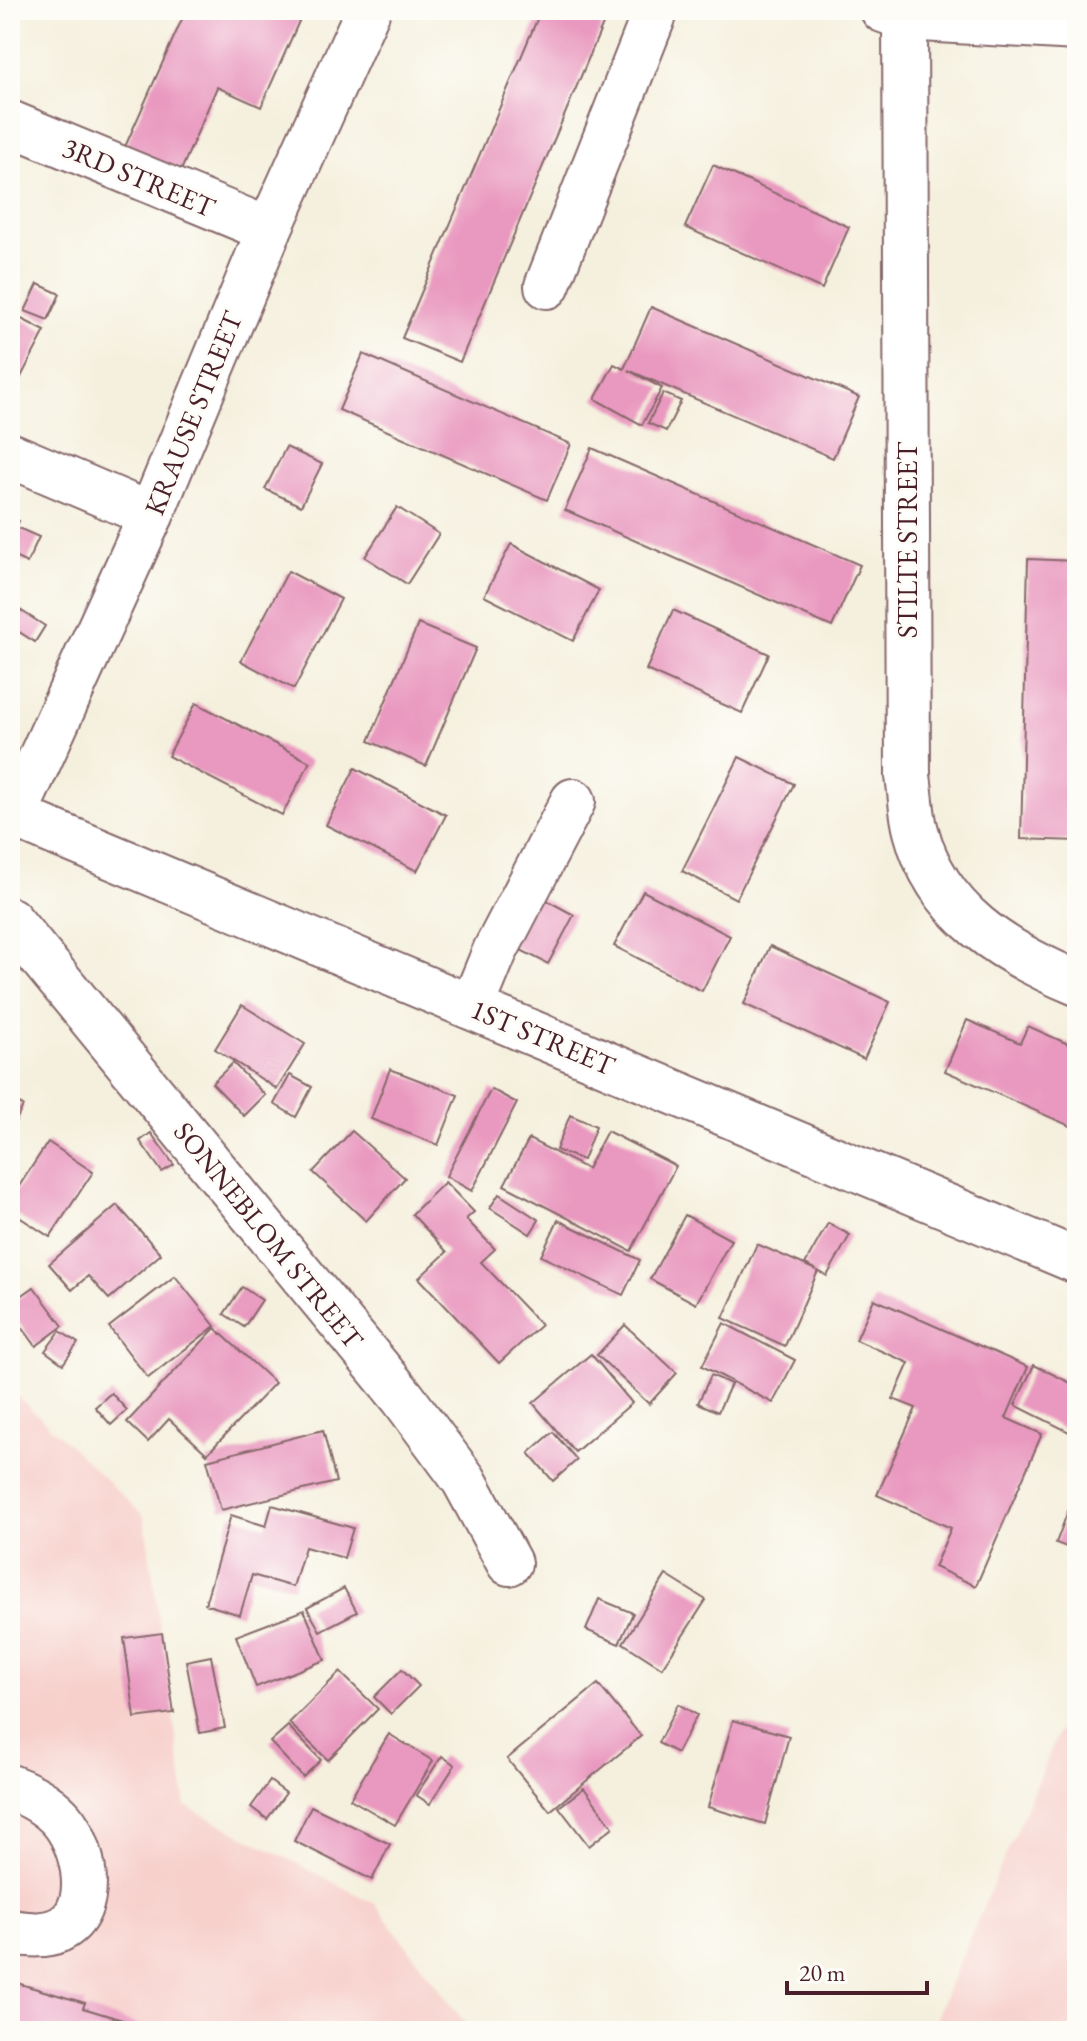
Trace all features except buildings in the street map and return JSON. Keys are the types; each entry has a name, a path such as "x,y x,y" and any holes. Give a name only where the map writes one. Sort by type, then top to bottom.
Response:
{"street":[{"name":"KRAUSE STREET","path":"12,818 151,515 269,230 368,10"},
{"path":"547,286 656,10"},
{"path":"894,14 1077,28"},
{"name":"STILTE STREET","path":"894,14 908,776 916,832 935,875 958,909 994,943 1077,983"},
{"name":"3RD STREET","path":"10,123 269,230"},
{"path":"10,455 151,515"},
{"path":"472,1007 495,951 573,801"},
{"name":"1ST STREET","path":"12,818 1077,1261"},
{"name":"SONNEBLOM STREET","path":"10,920 403,1398 464,1480 509,1563"},
{"path":"10,1787 44,1804 60,1818 75,1838 84,1865 83,1894 73,1917 61,1929 41,1935 10,1932"}],"shaded area":[{"path":"10,1389 144,1516 186,1806 375,1904 471,2031 10,2031"},
{"path":"1077,1689 1077,2031 930,2031"}]}
